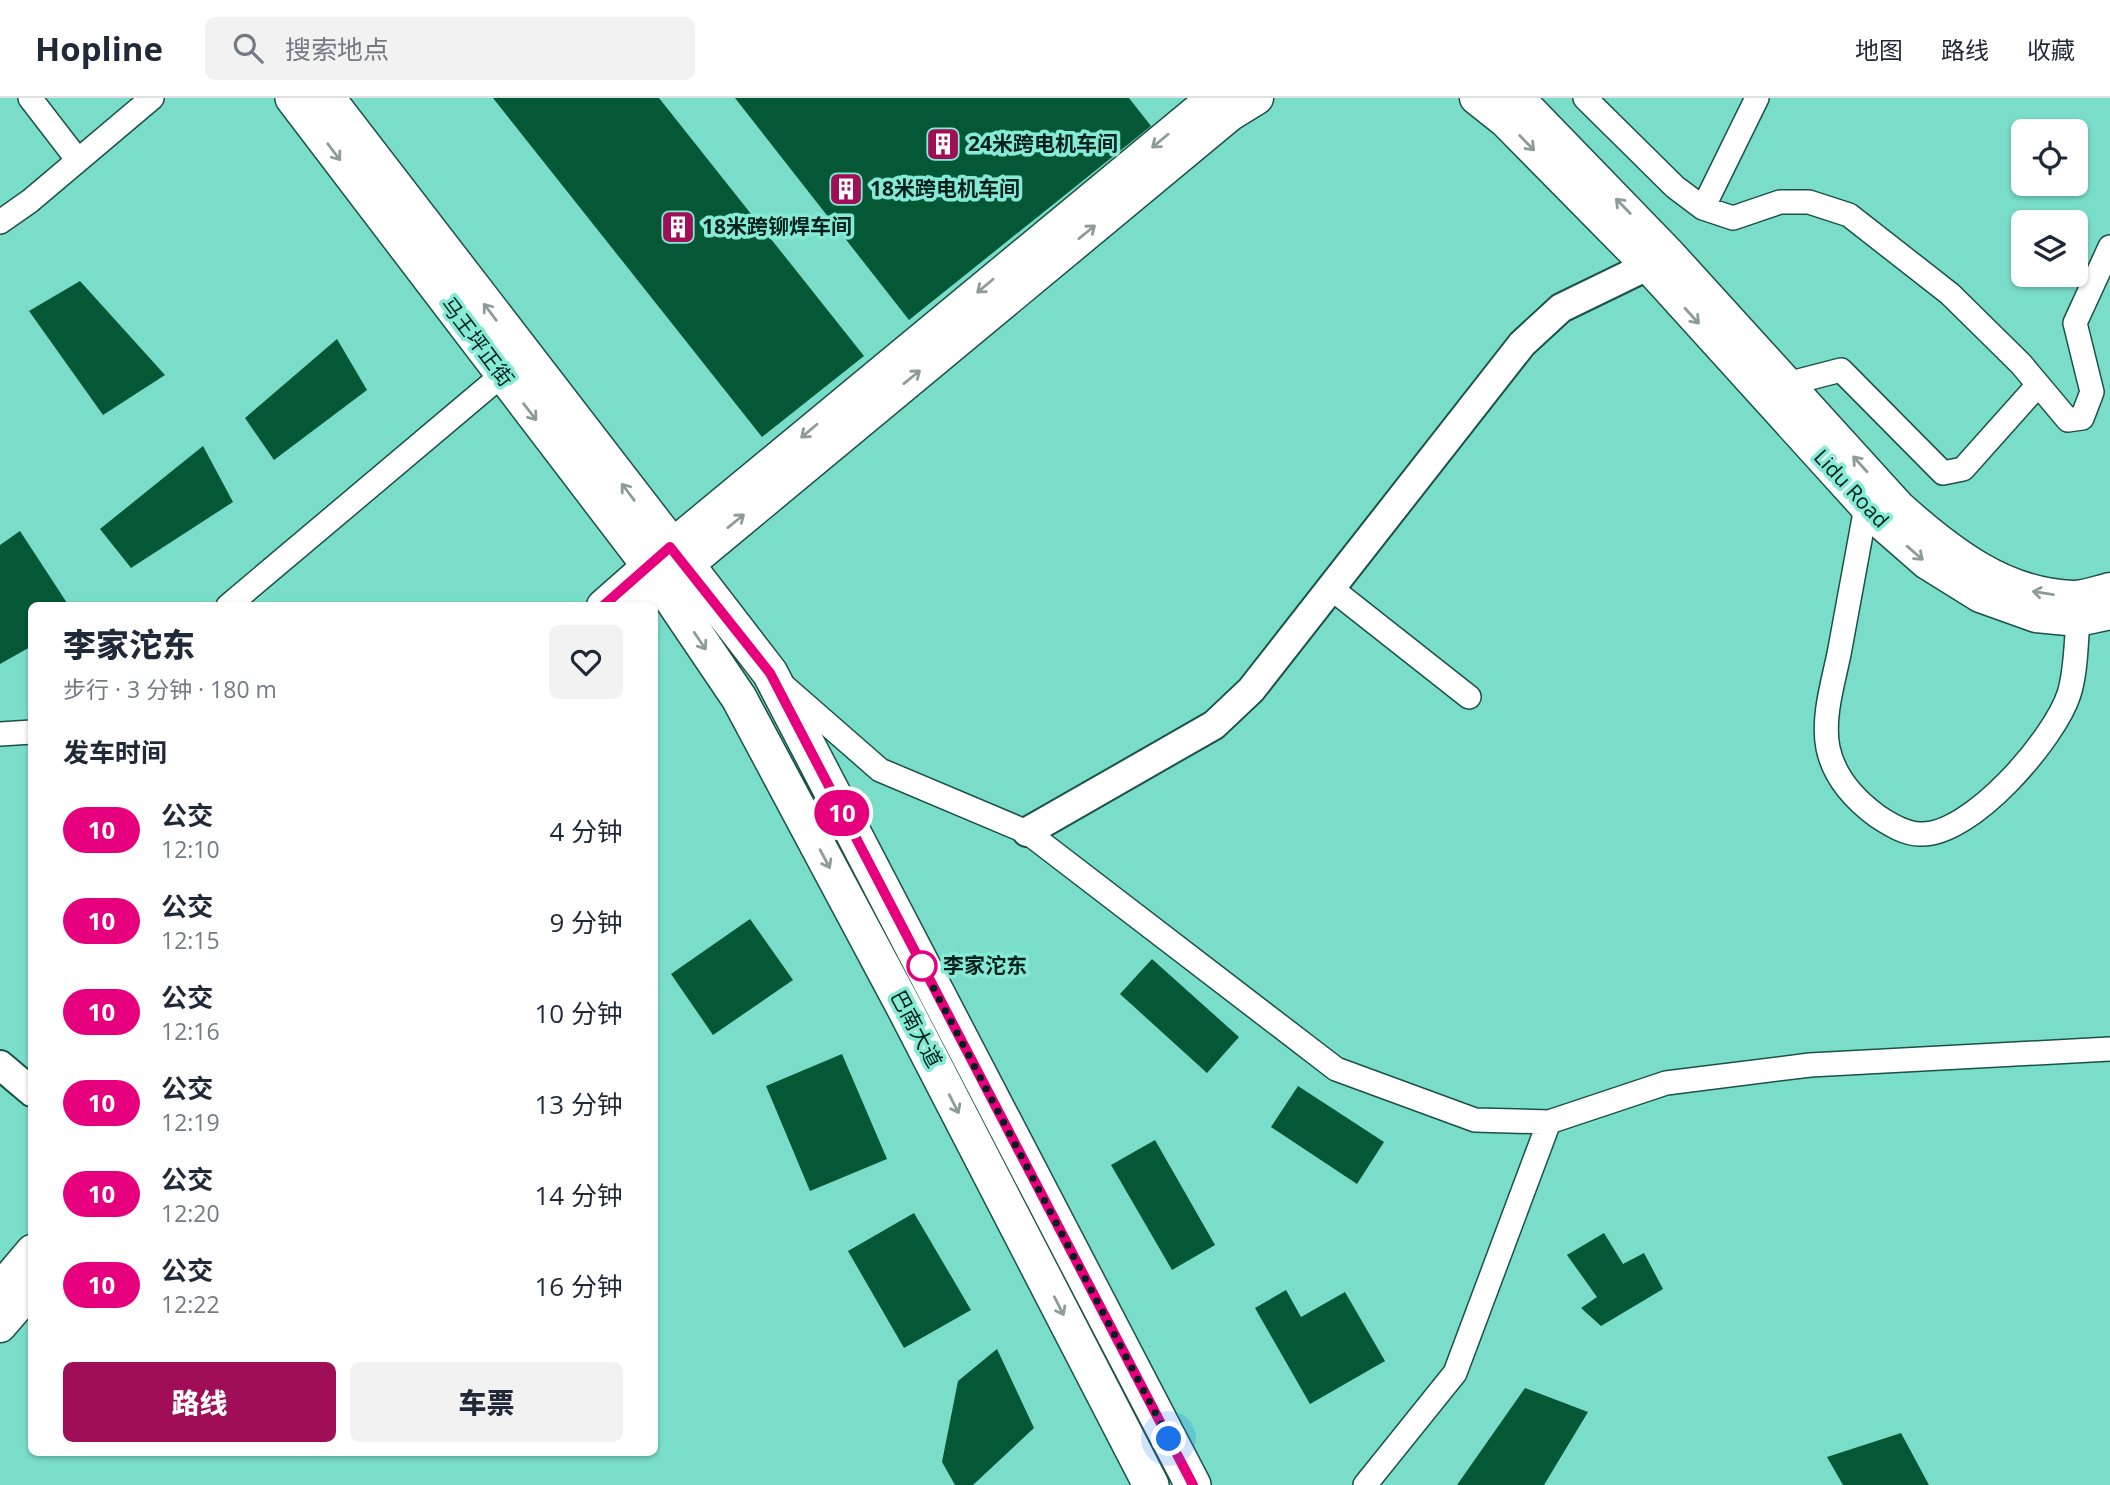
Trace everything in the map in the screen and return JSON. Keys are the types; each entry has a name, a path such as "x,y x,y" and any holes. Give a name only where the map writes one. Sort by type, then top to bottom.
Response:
{"main road":[{"name":"马王坪正街","path":"293,98 502,375 661,573"},
{"name":"马王坪正街","path":"327,98 661,573"},
{"path":"661,573 1213,98"},
{"path":"610,602 661,573 1220,122 1257,98"},
{"path":"1476,98 1506,121 1658,260"},
{"path":"1518,98 1658,260"},
{"name":"Lidu Road","path":"1658,260 1787,384 1899,507 1940,544 1990,575 2034,592 2075,597 2110,589"},
{"name":"Lidu Road","path":"1658,260 1866,507 1927,564 1980,596 2036,616 2078,620 2110,613"},
{"name":"巴南大道","path":"661,573 770,673 1193,1485"},
{"name":"巴南大道","path":"661,573 739,698 911,1019 1151,1485"},
{"path":"0,1289 28,1256"},
{"path":"0,1326 28,1294"}],"street":[{"path":"30,98 77,159"},
{"path":"0,222 30,201 152,98"},
{"path":"1584,98 1675,187 1703,208 1733,218 1780,202 1809,202 1849,215 1950,294 2068,420 2082,418 2092,392 2075,323 2110,247"},
{"path":"1703,208 1757,98"},
{"path":"1027,832 1214,725 1251,690 1522,344 1562,308 1658,260"},
{"path":"1787,384 1841,370 1943,473 1963,469 2038,385"},
{"path":"233,602 502,375"},
{"path":"1866,507 1828,711 1828,747 1838,777 1863,805 1891,825 1921,835 1946,828 1977,811 2006,785 2054,729 2070,693 2078,620"},
{"path":"1332,589 1469,697"},
{"path":"770,673 880,770 1027,832 1336,1069 1475,1120 1549,1122 1666,1083 1810,1065 2110,1049"},
{"path":"0,734 28,733"},
{"path":"0,1065 28,1089"},
{"path":"1365,1485 1455,1373 1549,1122"}],"building":[{"name":"18米跨铆焊车间","path":"493,98 659,98 864,356 762,437"},
{"path":"735,98 1129,98 1151,126 909,320"},
{"path":"80,281 165,375 103,415 29,311"},
{"path":"337,339 367,390 274,460 245,418"},
{"path":"203,446 233,502 131,568 100,529"},
{"path":"20,531 66,602 28,602 28,648 0,664 0,545"},
{"path":"750,919 793,980 713,1035 671,974"},
{"path":"1152,959 1239,1037 1207,1073 1120,994"},
{"path":"842,1054 887,1159 810,1191 766,1086"},
{"path":"1298,1086 1384,1142 1357,1184 1271,1127"},
{"path":"1155,1140 1215,1245 1172,1270 1111,1165"},
{"path":"914,1213 971,1310 904,1348 848,1251"},
{"path":"1604,1233 1623,1264 1644,1253 1663,1289 1601,1326 1581,1308 1597,1297 1567,1255"},
{"path":"1286,1290 1301,1317 1345,1292 1385,1361 1310,1404 1255,1308"},
{"path":"997,1349 1034,1428 973,1485 955,1485 942,1462 958,1381"},
{"path":"1525,1388 1588,1412 1544,1485 1457,1485"},
{"path":"1901,1433 1929,1485 1843,1485 1827,1457"}],"bus line":[{"name":"10","path":"608,602 670,547 770,673 1193,1485"}],"place":[{"name":"24米跨电机车间","path":"943,144"},
{"name":"18米跨电机车间","path":"846,189"},
{"name":"18米跨铆焊车间","path":"678,227"},
{"name":"李家沱东","path":"922,966"}],"route":[{"path":"922,966 1169,1439"}]}
